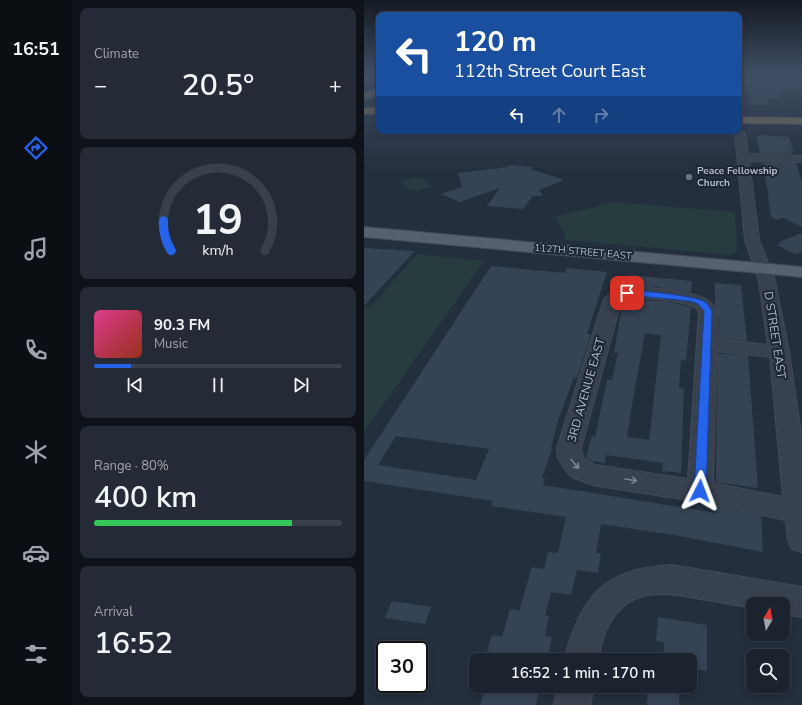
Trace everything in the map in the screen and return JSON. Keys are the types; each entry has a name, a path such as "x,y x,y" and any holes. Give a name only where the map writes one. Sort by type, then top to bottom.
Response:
{"highway":[{"path":"364,106 376,106"},
{"path":"364,111 376,111"},
{"path":"742,115 802,116"},
{"path":"742,126 802,121"}],"main road":[{"name":"112TH STREET EAST","path":"364,232 802,272"}],"street":[{"name":"D STREET EAST","path":"740,134 752,240 767,281 779,352 802,540"},
{"path":"743,158 756,156 802,160 797,148"},
{"name":"3RD AVENUE EAST","path":"706,344 708,311 700,302 691,299 637,293 627,293 613,299 570,448 569,455 572,462 578,469 593,475 700,491 799,512"},
{"path":"700,491 706,344 779,352"},
{"path":"583,653 591,623 612,595 625,587 642,581 672,579 802,602"},
{"path":"572,705 575,693"}],"green space":[{"path":"422,177 431,187 411,191 404,185 402,180"},
{"path":"611,202 735,212 737,252 731,255 564,239 565,234 556,219 557,216 593,208"},
{"path":"417,254 484,261 364,432 364,307 370,307"}],"building":[{"path":"760,135 789,137 794,151 791,151 792,154 760,153 757,137"},
{"path":"762,163 796,163 802,182 802,227 783,218 776,220 771,216 769,197"},
{"path":"510,165 532,167 530,169 564,180 539,190 543,196 533,196 523,209 487,206 500,188 460,202 441,194 462,187 458,173 508,167"},
{"path":"802,233 802,252 795,254 777,245 782,243 779,242"},
{"path":"364,248 415,251 364,306"},
{"path":"491,266 565,273 567,268 607,272 587,334 591,334 577,378 574,377 558,421 552,449 542,478 545,478 543,485 716,513 717,507 761,516 763,552 674,535 601,524 596,553 601,553 598,573 577,570 571,595 551,592 545,615 549,616 545,636 552,637 549,653 495,653 487,651 492,635 502,637 510,609 519,611 532,567 544,569 548,552 558,553 566,517 491,506 493,501 364,481 364,460","holes":["396,436 489,449 476,480 378,465"]},
{"path":"630,275 692,281 691,292 658,287 627,288"},
{"path":"715,283 741,285 747,341 718,338 719,320 715,306"},
{"path":"629,300 666,301 691,307 686,361 681,360 679,388 684,389 681,473 662,471 663,463 606,455 605,463 592,461 586,457 592,436 595,437 607,380 612,380 618,353 614,353 624,302","holes":["645,333 661,335 649,440 627,437"]},
{"path":"717,353 748,356 758,488 716,482"},
{"path":"392,601 431,607 425,624 385,618"},
{"path":"658,617 707,625 707,671 697,669 697,653 663,653 664,642 656,641"},
{"path":"484,693 539,693 536,705 480,705"},
{"path":"648,693 679,693 679,705 647,705"}],"place":[{"name":"Peace Fellowship Church","path":"689,177"}],"route":[{"path":"627,293 691,299 700,302 708,311 700,491"}]}
